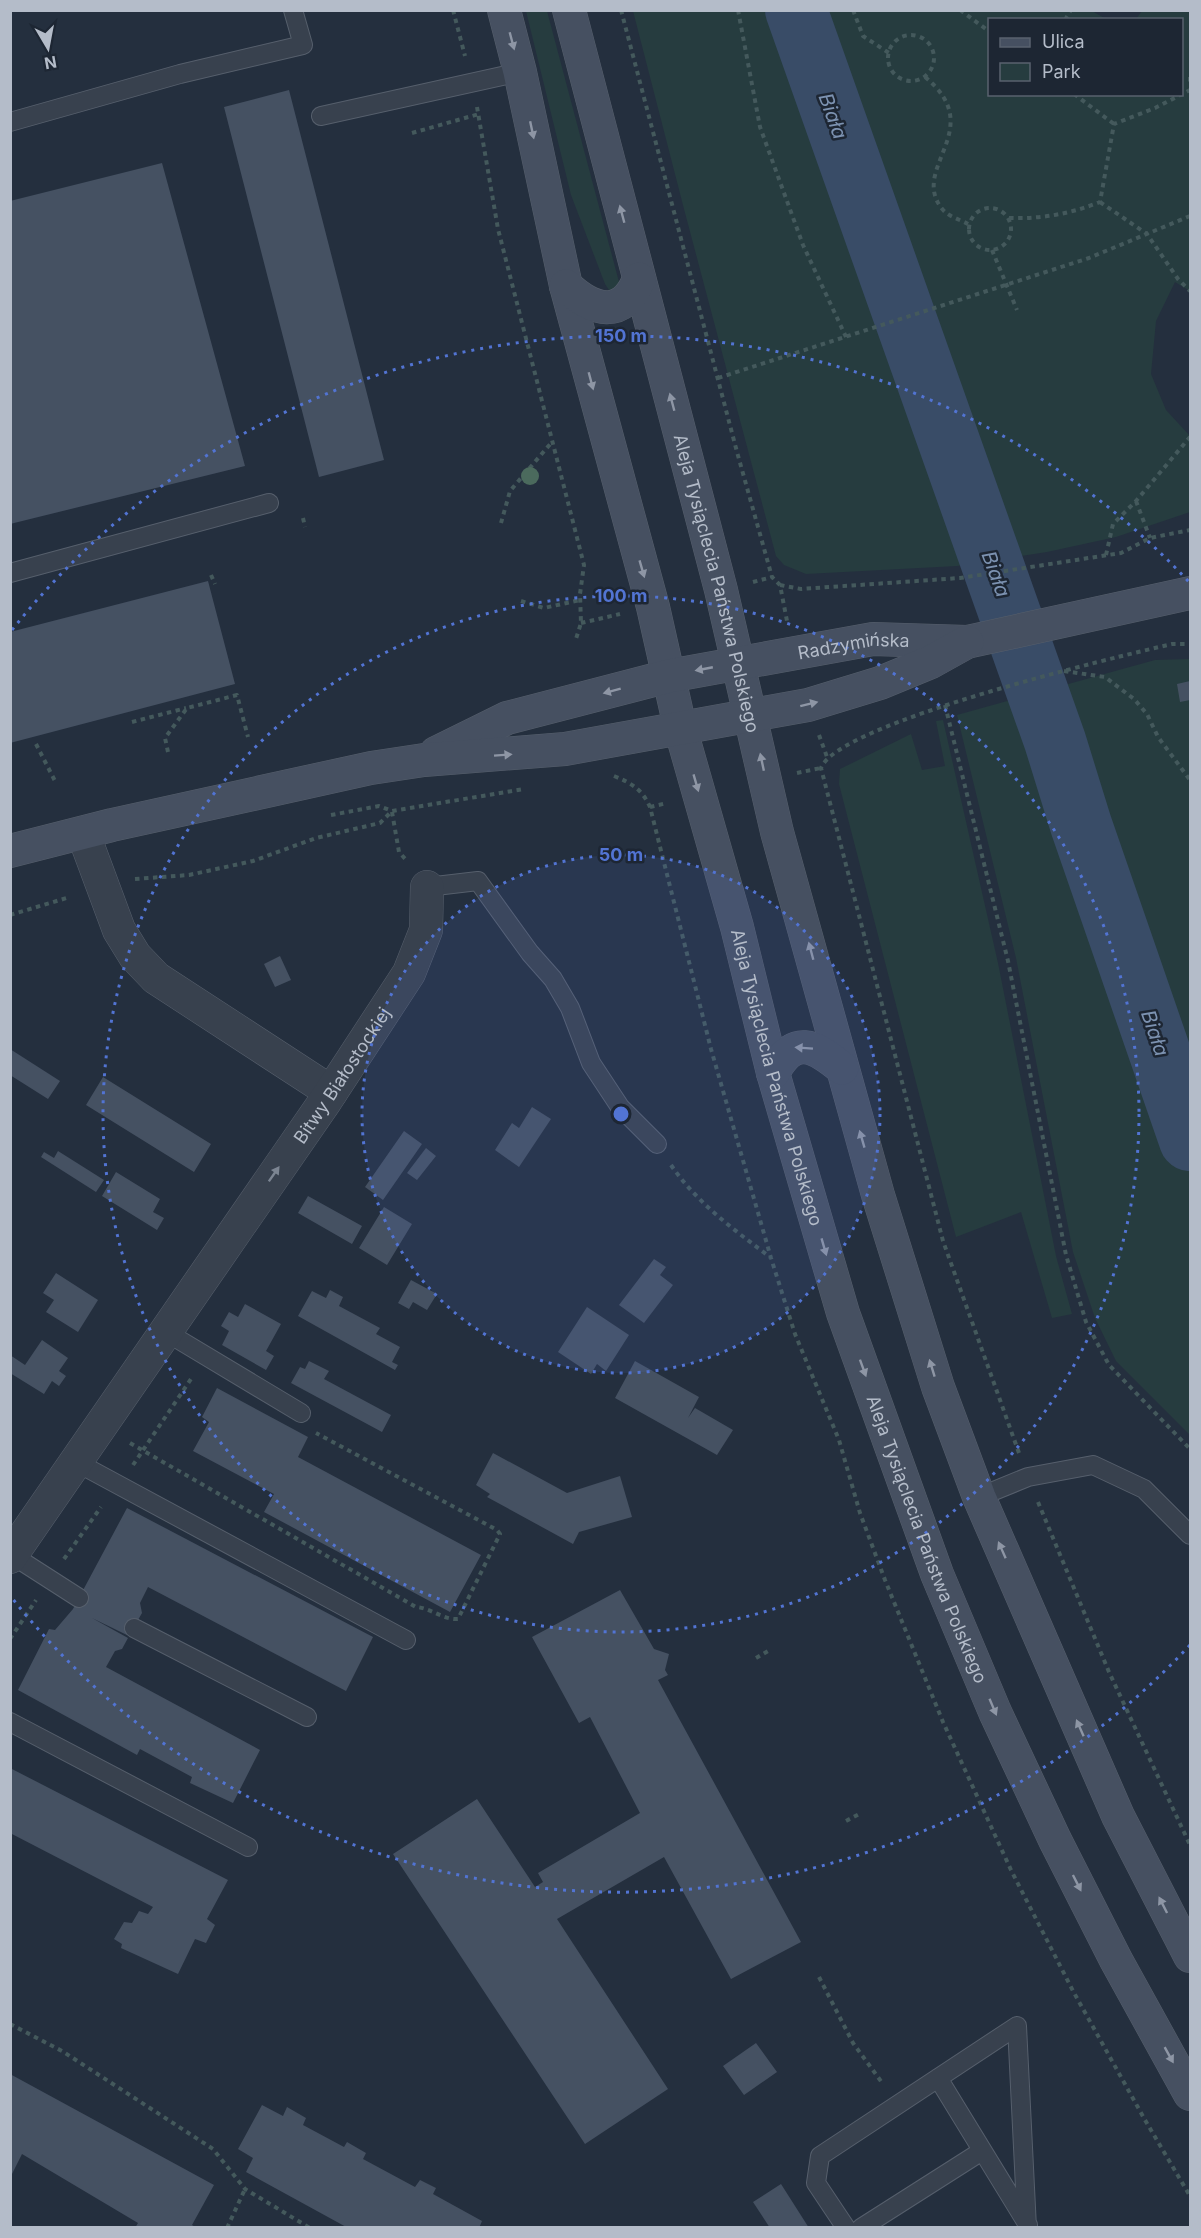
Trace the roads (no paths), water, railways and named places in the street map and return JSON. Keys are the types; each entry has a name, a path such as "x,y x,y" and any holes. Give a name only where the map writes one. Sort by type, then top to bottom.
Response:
{"main road":[{"name":"Aleja Tysiąclecia Państwa Polskiego","path":"504,10 520,72 566,286 653,607 680,727 737,927 773,1073 843,1313 937,1574 995,1712 1055,1840 1116,1960 1191,2094"},
{"name":"Aleja Tysiąclecia Państwa Polskiego","path":"569,10 739,662 777,832 878,1196 934,1376 979,1497 1118,1816 1191,1956"},
{"path":"566,286 579,298 605,309 633,295 639,279"},
{"name":"Radzymińska","path":"669,676 873,639 973,641 1191,593"},
{"name":"Radzymińska","path":"680,727 808,705 880,683 931,662 973,641"},
{"path":"424,760 507,718 669,676"},
{"path":"10,852 333,776 424,760 565,749 680,727"},
{"path":"773,1073 781,1058 795,1047 809,1047 822,1051 842,1068"}],"street":[{"path":"83,833 119,930 135,956 156,978 329,1096"},
{"name":"Bitwy Białostockiej","path":"11,1556 329,1096 409,973 426,930 427,887"}],"lane":[{"path":"10,122 180,74 303,45 293,10"},
{"path":"321,116 520,72"},
{"path":"10,573 269,503"},
{"path":"427,887 478,880 530,953 553,979 570,1008 591,1063 620,1107 657,1144"},
{"path":"166,1332 302,1413"},
{"path":"76,1462 406,1640"},
{"path":"979,1497 1028,1477 1093,1465 1144,1489 1191,1535"},
{"path":"11,1556 79,1598"},
{"path":"134,1628 307,1717"},
{"path":"10,1722 248,1847"},
{"path":"846,2228 816,2183 820,2156 1017,2026 1028,2227"},
{"path":"938,2078 1028,2227"},
{"path":"861,2228 982,2151"}],"waterway":[{"name":"Biała","path":"796,10 1055,741 1081,825 1190,1140"}]}
